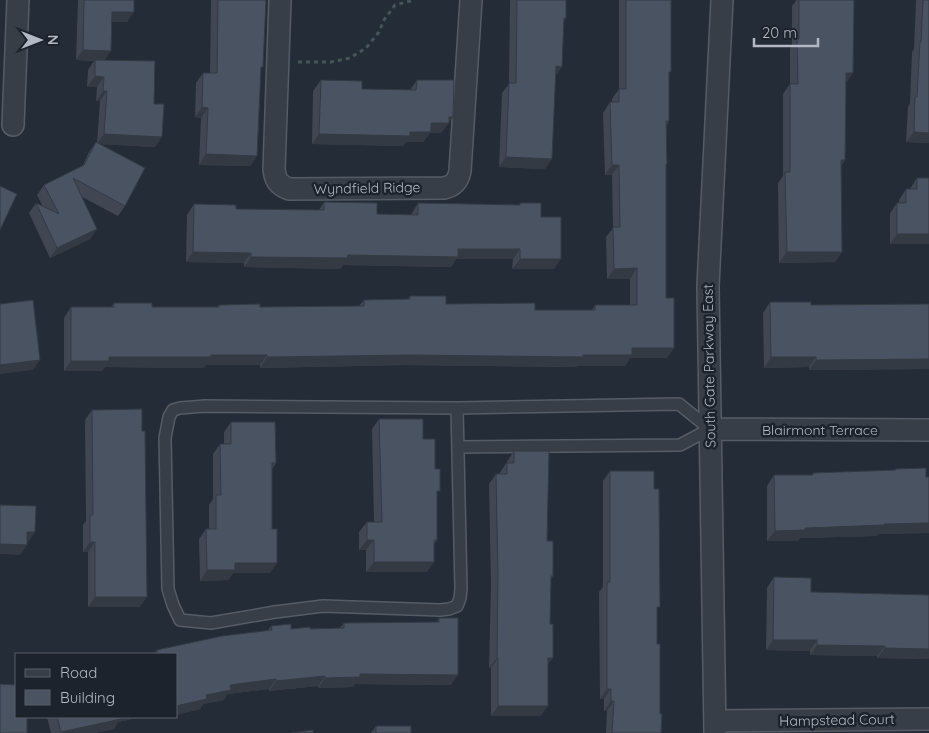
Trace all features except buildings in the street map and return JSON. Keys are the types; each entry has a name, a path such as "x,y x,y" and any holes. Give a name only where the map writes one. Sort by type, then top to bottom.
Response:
{"street":[{"path":"12,125 18,0"},
{"name":"Wyndfield Ridge","path":"280,0 274,175 282,186 289,189 444,188 451,186 459,177 460,171 471,0"},
{"name":"South Gate Parkway East","path":"715,727 708,286 722,0"},
{"name":"Blairmont Terrace","path":"710,429 929,430"},
{"name":"Hampstead Court","path":"715,727 929,719"}],"lane":[{"path":"457,408 461,589 457,606 440,610 323,606 211,623 180,620 168,589 165,438 169,417 173,410 204,406 457,408 679,404 710,429 680,445 458,447"}],"path":[{"path":"278,62 332,62 350,58 366,48 379,32 384,20 396,5 414,0"}]}
